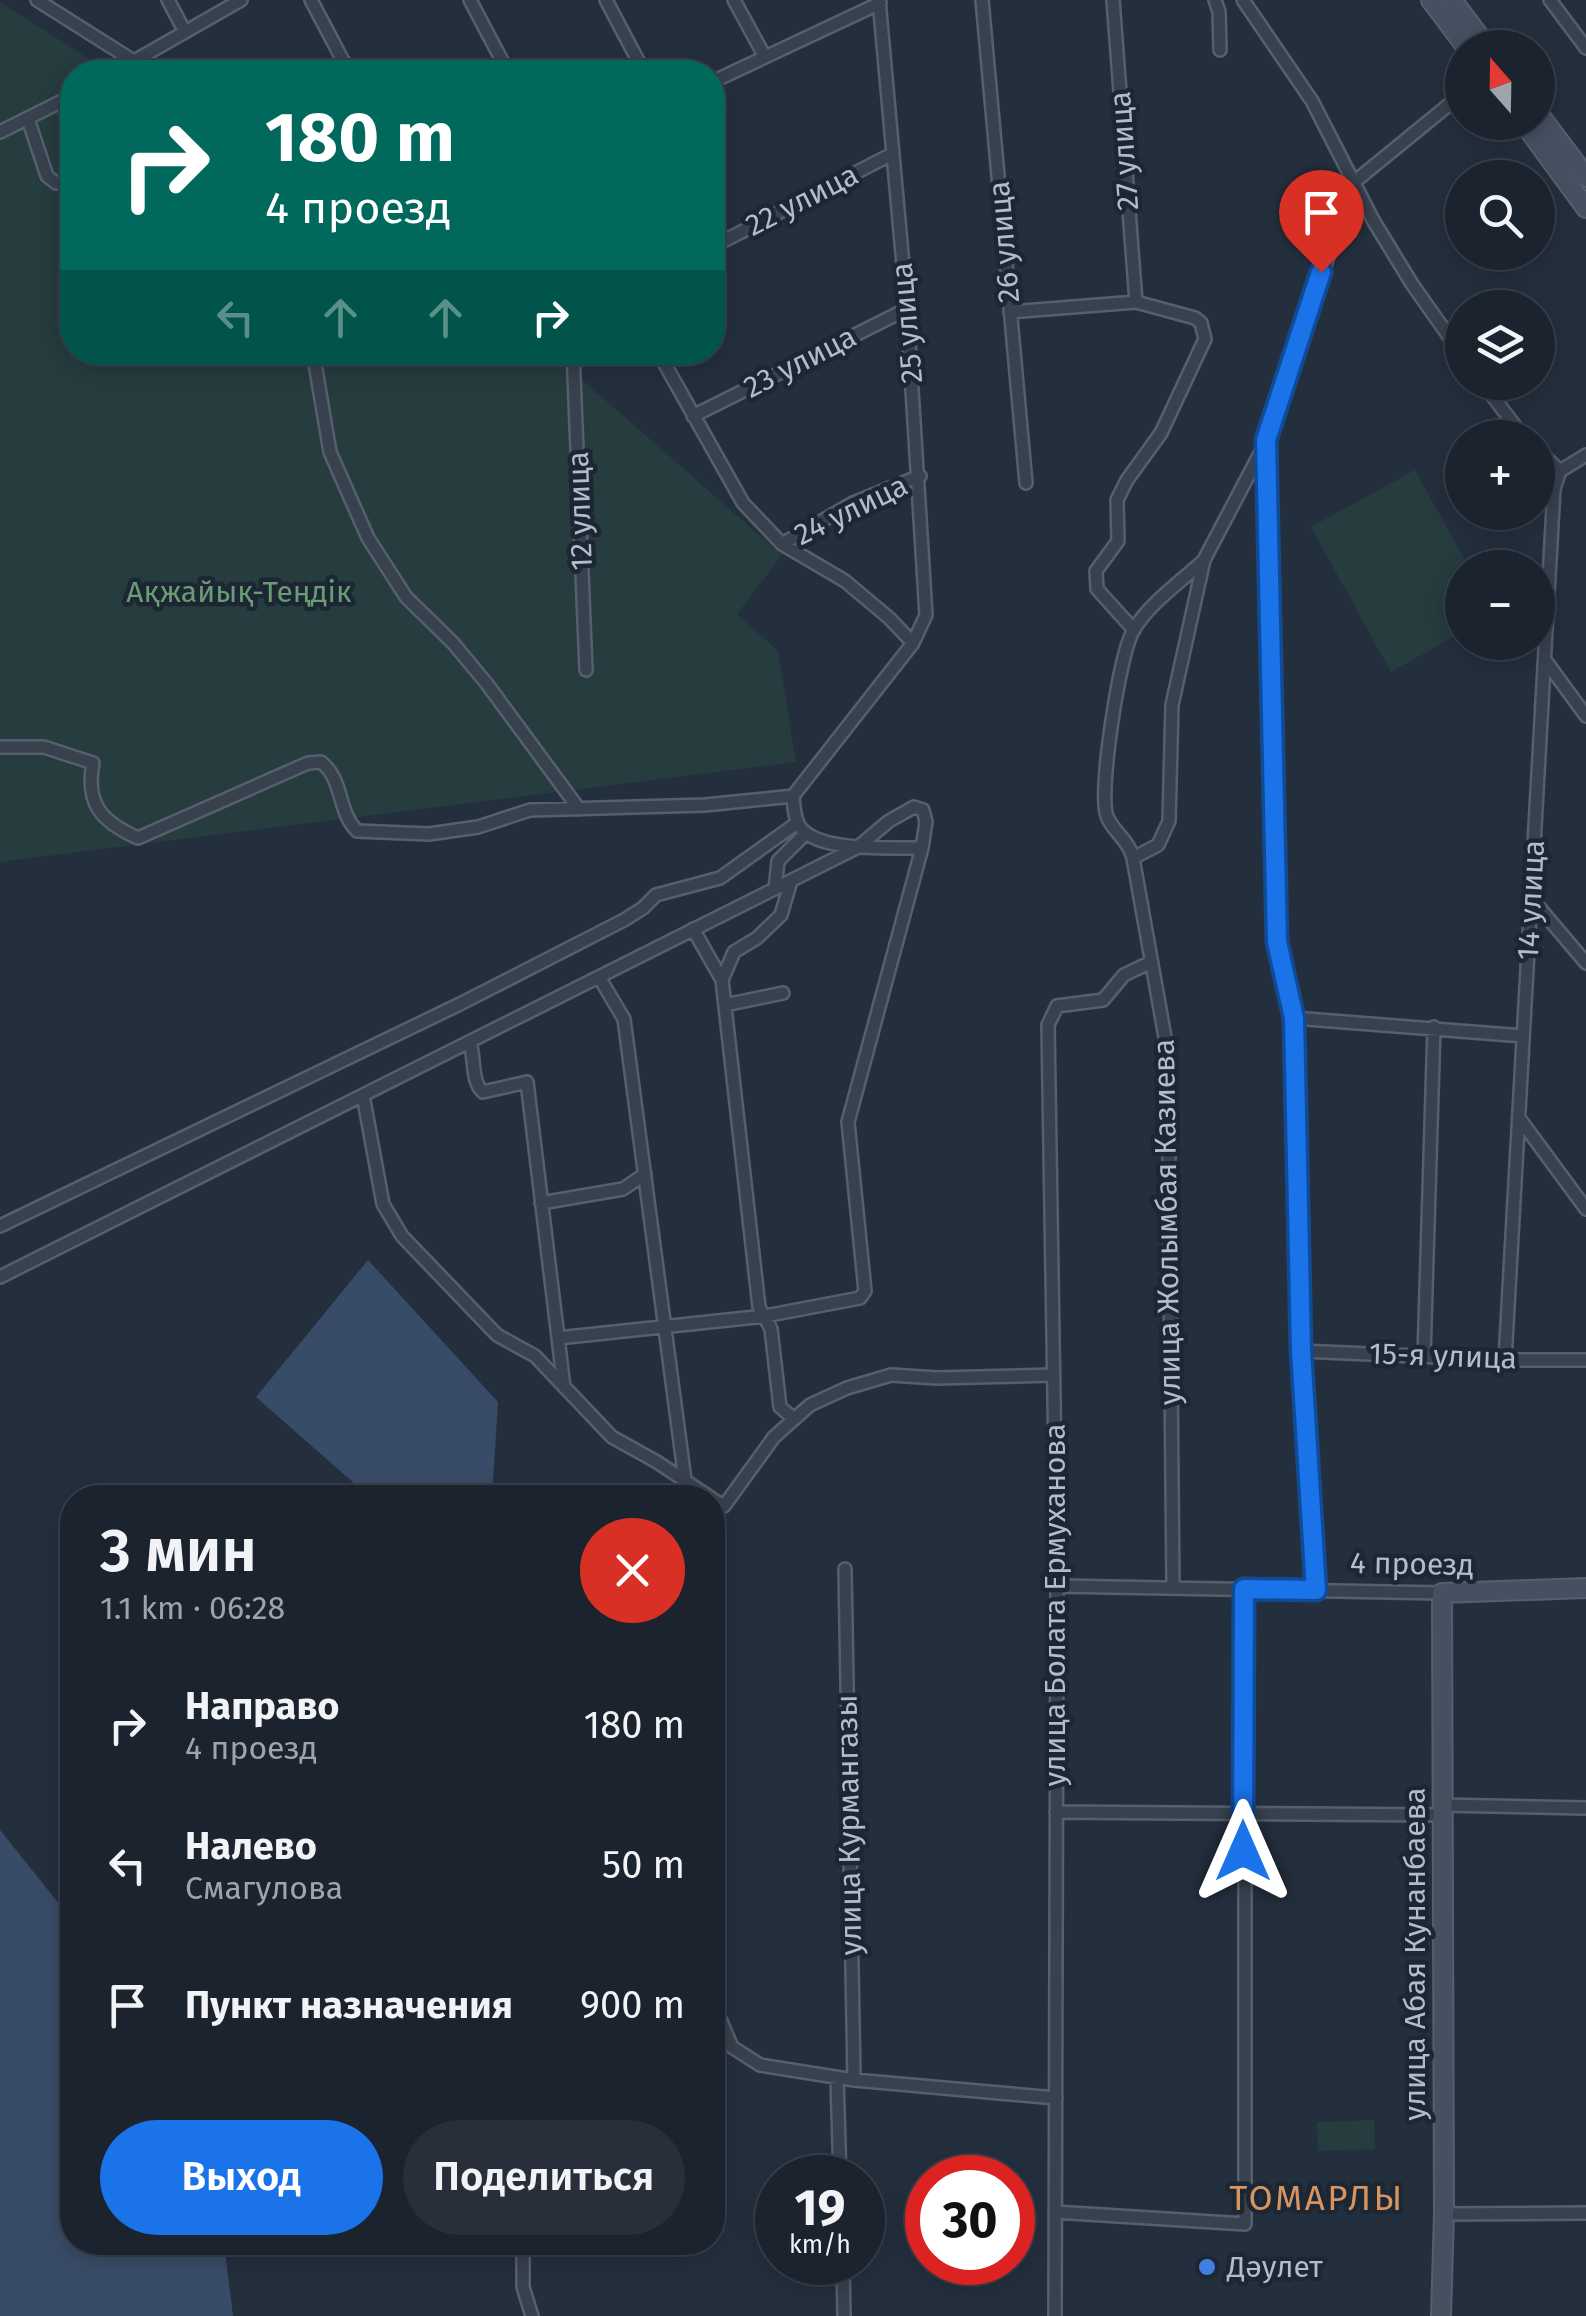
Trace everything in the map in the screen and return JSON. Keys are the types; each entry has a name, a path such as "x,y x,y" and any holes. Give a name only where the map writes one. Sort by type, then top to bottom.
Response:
{"street":[{"path":"37,0 132,60"},
{"path":"168,0 185,32"},
{"path":"138,60 241,0"},
{"path":"311,0 343,60"},
{"path":"470,0 502,60"},
{"path":"606,0 638,60"},
{"path":"734,0 765,57"},
{"name":"26 улица","path":"982,0 1026,484"},
{"name":"27 улица","path":"1112,0 1136,302"},
{"path":"1215,0 1220,50"},
{"path":"1243,0 1312,101 1353,184 1445,332"},
{"path":"1431,0 1454,30"},
{"path":"1452,0 1474,30"},
{"path":"1550,0 1586,48"},
{"path":"725,76 880,2"},
{"name":"25 улица","path":"880,2 920,476 926,615 912,643"},
{"path":"0,132 60,102"},
{"path":"1316,1590 1301,1350 1294,1018 1277,942 1266,440 1353,184 1445,108"},
{"path":"28,119 47,176 60,183"},
{"path":"1555,136 1581,181 1586,208"},
{"path":"1541,140 1581,181"},
{"path":"1564,148 1586,158"},
{"name":"22 улица","path":"725,239 892,154"},
{"path":"1010,312 1136,302 1201,323 1205,339 1161,433 1117,500 1118,540 1096,570 1097,589 1134,630"},
{"name":"23 улица","path":"692,416 907,308"},
{"path":"315,365 330,452 368,538 406,598 487,684 579,809"},
{"name":"12 улица","path":"574,365 586,670"},
{"path":"0,747 44,746 93,763 88,786 98,809 115,827 138,838 308,763 321,762 334,772 348,822 357,831 429,834 478,827 530,810 705,805 792,796 912,643 890,618 845,581 782,544 743,503 665,365"},
{"name":"улица Жолымбая Казиева","path":"1133,858 1158,845 1169,821 1172,705 1204,560 1266,440"},
{"path":"1555,466 1560,471 1585,459"},
{"name":"14 улица","path":"1551,550 1554,488 1560,471"},
{"name":"24 улица","path":"782,544 852,503 920,476"},
{"name":"улица Жолымбая Казиева","path":"1173,1588 1168,1054 1133,858 1123,836 1110,824 1106,809 1124,650 1134,630 1204,560"},
{"path":"1545,660 1586,716"},
{"name":"14 улица","path":"1505,1360 1545,660"},
{"path":"792,796 801,828 834,843 922,848"},
{"path":"0,1278 858,846 914,807 923,810 926,822 922,848 848,1122 864,1291 860,1298 765,1316 558,1338"},
{"path":"774,888 778,861 801,828"},
{"path":"0,1226 460,1004 624,920 656,895 720,878 801,828"},
{"path":"722,980 734,952 780,915 790,881"},
{"path":"1531,898 1586,963"},
{"path":"694,929 722,980 760,1307 772,1329 780,1407 794,1420"},
{"name":"улица Болата Ермуханова","path":"1055,2316 1056,1586 1048,1025 1057,1006 1103,1000 1124,974 1151,962"},
{"path":"599,978 624,1019 684,1480"},
{"path":"725,1005 783,992"},
{"path":"1294,1018 1523,1036"},
{"path":"1424,1356 1434,1027"},
{"path":"470,1042 476,1061 477,1088 483,1092 527,1082 564,1387"},
{"path":"363,1096 383,1204 402,1236 497,1335 535,1356 612,1438 692,1485"},
{"path":"1518,1118 1586,1209"},
{"path":"542,1202 622,1189 645,1174"},
{"name":"15-я улица","path":"1301,1350 1586,1360"},
{"path":"725,1505 774,1437 810,1405 848,1388 890,1375 1053,1375"},
{"name":"улица Курмангазы","path":"845,1569 854,2080"},
{"name":"4 проезд","path":"1056,1586 1442,1592 1586,1588"},
{"path":"1056,2212 1245,2224 1244,1589"},
{"name":"улица Абая Кунанбаева","path":"1441,2316 1442,1592"},
{"path":"1056,1812 1243,1814 1586,1808"},
{"path":"725,2031 732,2047 760,2065 854,2080 1056,2098"},
{"path":"837,2078 839,2155"},
{"path":"1444,2214 1586,2214"},
{"path":"523,2255 522,2287 532,2316"},
{"path":"843,2285 844,2316"}],"green space":[{"name":"Ақжайық-Теңдік","path":"0,2 91,60 60,60 60,365 565,365 782,555 737,614 778,651 796,762 0,862"},
{"path":"1415,470 1460,550 1445,550 1445,642 1391,672 1311,527"},
{"path":"1374,2120 1375,2149 1318,2151 1317,2122"}],"water":[{"path":"368,1260 498,1402 493,1485 356,1485 256,1397"},
{"path":"0,1830 60,1905 60,2255 225,2255 233,2316 0,2316"}],"place":[{"name":"Дәулет","path":"1207,2267"}],"district":[{"name":"ТОМАРЛЫ","path":"1317,2198"}],"route":[{"path":"1243,1851 1244,1589 1316,1590 1301,1350 1294,1018 1277,942 1272,569 1266,440 1321,272"}]}
